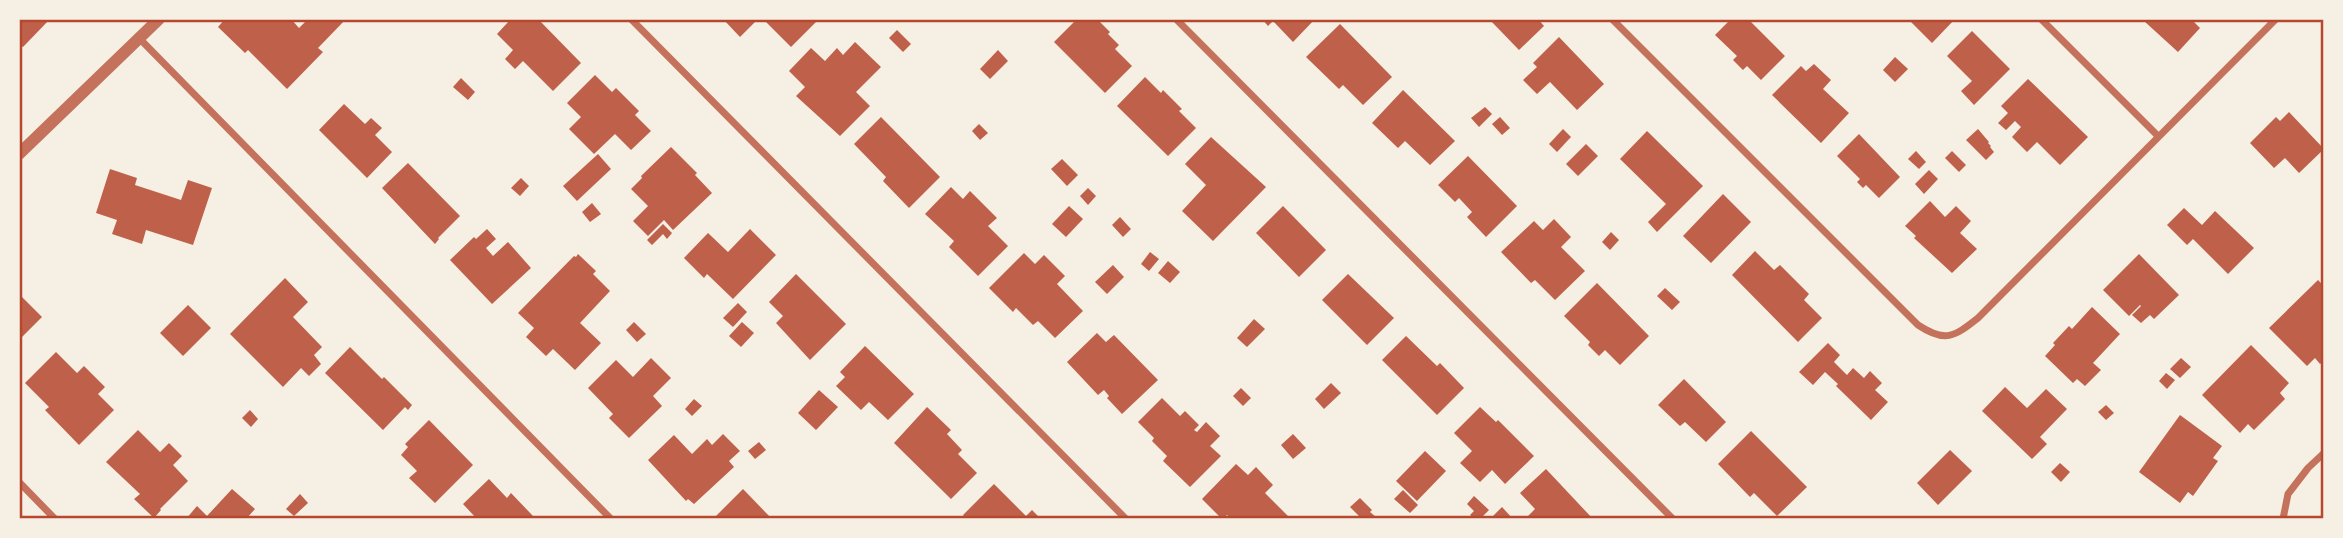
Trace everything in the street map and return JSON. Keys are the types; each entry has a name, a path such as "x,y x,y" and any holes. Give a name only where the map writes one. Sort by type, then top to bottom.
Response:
{"street":[{"path":"19,154 159,19"},
{"path":"631,19 1126,519"},
{"path":"1176,19 1673,519"},
{"path":"1612,19 1918,325 1931,334 1947,338 1961,332 1988,309 2276,19"},
{"path":"2041,19 2158,136"},
{"path":"139,38 611,519"},
{"path":"2283,519 2288,494 2308,468 2324,453"},
{"path":"19,482 55,519"}],"building":[{"path":"19,19 50,19 23,47 19,44"},
{"path":"225,19 291,19 299,28 308,19 346,19 318,48 323,52 287,89 248,50 245,53 218,27"},
{"path":"511,19 538,19 581,63 553,91 523,61 515,69 505,59 513,50 497,34"},
{"path":"723,19 758,19 740,37"},
{"path":"763,19 815,19 817,21 791,47"},
{"path":"1077,19 1097,19 1119,45 1115,49 1132,66 1105,93 1054,42"},
{"path":"1262,19 1315,19 1293,42 1273,21 1268,26"},
{"path":"1489,19 1538,19 1544,26 1519,50"},
{"path":"1731,19 1748,19 1785,56 1761,80 1747,66 1743,70 1733,60 1737,56 1715,35"},
{"path":"1908,19 1955,19 1932,43"},
{"path":"2191,19 2200,28 2178,52 2144,21"},
{"path":"1340,24 1392,77 1363,105 1343,85 1339,89 1306,57"},
{"path":"897,30 911,44 903,52 889,38"},
{"path":"1972,31 2010,69 1974,105 1961,91 1972,81 1947,56"},
{"path":"1559,37 1604,84 1577,110 1550,82 1537,94 1523,80 1537,67 1533,63"},
{"path":"855,42 881,67 856,92 870,106 840,136 796,96 805,87 789,71 811,48 825,61 837,48 843,55"},
{"path":"998,50 1008,61 990,79 980,69"},
{"path":"1895,57 1908,69 1895,82 1883,70"},
{"path":"1814,64 1831,80 1823,89 1849,113 1821,143 1772,95 1801,66 1806,71"},
{"path":"595,75 612,92 616,88 639,111 635,115 651,131 631,150 615,134 594,154 569,129 581,117 567,103"},
{"path":"1145,77 1182,109 1179,111 1196,128 1168,156 1117,106"},
{"path":"461,78 475,92 468,100 453,87"},
{"path":"2028,79 2088,137 2060,165 2037,142 2027,152 2012,137 2021,127 2015,121 2006,130 1998,123 2008,113 2001,106"},
{"path":"1403,90 1455,141 1430,165 1405,141 1398,148 1372,123"},
{"path":"344,104 365,124 371,118 382,128 375,135 392,152 367,178 319,130"},
{"path":"1485,107 1492,114 1479,127 1471,118"},
{"path":"2289,112 2324,149 2299,173 2285,158 2274,168 2250,143 2276,117 2280,121"},
{"path":"881,117 940,177 909,208 883,181 886,177 854,144"},
{"path":"1500,117 1510,128 1502,135 1492,124"},
{"path":"979,124 988,133 980,140 972,131"},
{"path":"1563,129 1571,137 1557,152 1549,144"},
{"path":"1978,129 1994,152 1986,160 1966,140"},
{"path":"1647,131 1703,186 1657,232 1648,222 1666,204 1620,159"},
{"path":"1859,134 1900,177 1879,198 1866,185 1863,188 1857,182 1860,179 1837,156"},
{"path":"1211,137 1266,187 1213,241 1182,211 1206,185 1185,164"},
{"path":"1586,144 1598,156 1578,176 1566,164"},
{"path":"671,147 697,173 695,175 712,193 673,230 664,220 648,236 633,221 648,206 631,189"},
{"path":"1916,151 1926,162 1919,169 1908,159"},
{"path":"1952,151 1966,165 1959,172 1945,158"},
{"path":"598,154 611,169 577,201 563,186"},
{"path":"1468,156 1517,206 1486,237 1467,217 1472,212 1459,198 1455,202 1438,185"},
{"path":"1062,159 1078,175 1067,186 1051,169"},
{"path":"408,163 460,216 435,244 382,188"},
{"path":"110,169 137,178 135,185 181,200 188,180 212,188 193,245 146,230 142,244 112,234 117,220 96,213"},
{"path":"1929,170 1938,179 1924,194 1915,184"},
{"path":"521,178 529,186 520,196 511,188"},
{"path":"951,187 963,199 970,191 997,218 988,226 1008,246 978,276 949,247 954,241 925,214"},
{"path":"1088,188 1096,196 1088,205 1080,196"},
{"path":"1723,194 1751,222 1711,263 1683,236"},
{"path":"1930,201 1945,217 1956,206 1971,221 1960,233 1977,249 1952,273 1914,238 1916,236 1905,226"},
{"path":"592,203 601,214 590,222 582,212"},
{"path":"1069,206 1083,219 1066,237 1052,224"},
{"path":"1283,206 1326,250 1299,277 1256,233"},
{"path":"2184,208 2202,225 2215,211 2254,248 2228,274 2193,239 2187,245 2167,225"},
{"path":"1120,217 1131,229 1123,237 1112,225"},
{"path":"1554,219 1571,237 1561,247 1585,271 1555,300 1535,280 1531,283 1501,252 1534,221 1543,230"},
{"path":"663,224 672,233 667,239 663,234 652,245 647,240"},
{"path":"487,229 496,239 486,248 493,256 508,242 531,268 492,304 450,260 474,237 476,239"},
{"path":"750,229 776,255 733,299 707,274 704,278 684,258 708,233 728,252"},
{"path":"1611,232 1619,240 1610,250 1602,242"},
{"path":"1755,251 1774,270 1780,265 1809,294 1804,300 1822,318 1798,342 1732,275"},
{"path":"1150,252 1159,259 1149,271 1141,264"},
{"path":"1024,253 1035,264 1044,255 1065,276 1057,284 1083,311 1055,338 1038,321 1033,325 1016,308 1013,312 989,288"},
{"path":"578,254 596,271 593,274 610,291 580,323 601,343 575,370 553,349 546,356 526,337 534,328 518,313"},
{"path":"2139,254 2179,295 2154,319 2150,315 2141,323 2132,315 2140,305 2129,316 2103,290"},
{"path":"1168,261 1180,272 1170,283 1158,273"},
{"path":"1113,265 1124,277 1107,294 1095,282"},
{"path":"796,274 846,324 810,360 776,323 783,316 769,302"},
{"path":"1348,274 1394,318 1367,345 1322,300"},
{"path":"285,278 308,302 293,317 322,347 314,355 321,364 309,376 301,368 283,387 230,334"},
{"path":"2318,280 2324,286 2324,361 2320,364 2315,358 2307,366 2269,328"},
{"path":"1597,283 1649,336 1620,365 1605,350 1599,356 1588,345 1590,342 1564,316"},
{"path":"1665,288 1680,302 1672,310 1657,296"},
{"path":"19,294 42,317 19,340"},
{"path":"738,303 747,312 733,327 723,318"},
{"path":"188,305 211,328 183,356 160,333"},
{"path":"2092,307 2120,334 2093,363 2101,370 2085,386 2077,379 2073,383 2045,356 2069,326 2072,329"},
{"path":"1254,319 1265,329 1247,347 1237,338"},
{"path":"634,322 646,334 637,342 626,330"},
{"path":"742,322 754,333 741,347 729,336"},
{"path":"1097,333 1106,342 1114,335 1158,380 1122,414 1107,398 1109,396 1104,390 1098,395 1067,362"},
{"path":"1406,336 1437,366 1440,363 1464,388 1437,415 1382,360"},
{"path":"1828,343 1840,355 1834,362 1847,375 1853,368 1864,378 1870,371 1882,383 1875,390 1888,402 1871,420 1825,372 1813,385 1799,372"},
{"path":"2251,345 2289,383 2280,393 2285,399 2254,430 2248,424 2240,433 2202,395"},
{"path":"865,346 914,394 888,420 869,402 861,410 836,386 845,377 840,372"},
{"path":"350,347 412,405 408,410 405,407 383,430 325,373"},
{"path":"56,352 77,373 84,366 105,387 98,394 114,410 79,445 45,410 49,407 25,383"},
{"path":"651,358 671,378 653,396 662,406 629,438 609,418 613,414 588,388 616,360 633,377"},
{"path":"2181,358 2191,367 2180,378 2170,369"},
{"path":"2166,373 2175,380 2167,389 2159,381"},
{"path":"1684,379 1726,422 1706,442 1685,422 1680,426 1658,405"},
{"path":"1331,383 1341,393 1324,409 1315,399"},
{"path":"2005,387 2027,408 2046,389 2067,409 2040,437 2047,444 2032,459 1982,411"},
{"path":"1241,388 1251,398 1243,406 1233,396"},
{"path":"819,390 838,407 816,430 798,413"},
{"path":"1162,398 1180,416 1185,411 1199,425 1194,430 1197,432 1206,422 1220,436 1210,446 1221,456 1190,487 1163,461 1167,456 1138,422"},
{"path":"694,399 702,406 692,416 685,409"},
{"path":"2106,405 2114,413 2106,420 2098,412"},
{"path":"927,407 951,430 947,434 962,450 958,454 977,473 951,499 894,443"},
{"path":"1480,407 1496,422 1498,420 1534,456 1505,484 1492,470 1480,482 1460,463 1472,451 1454,433"},
{"path":"250,410 258,419 251,427 242,418"},
{"path":"2180,415 2222,446 2213,458 2218,461 2193,496 2188,492 2180,503 2139,472"},
{"path":"429,420 473,465 435,503 409,478 417,471 401,455 408,447 405,444"},
{"path":"138,430 160,452 169,443 182,456 173,465 188,481 154,518 134,499 140,494 106,462"},
{"path":"1751,431 1807,487 1777,516 1754,493 1750,497 1718,464"},
{"path":"723,434 740,451 729,461 734,467 694,504 688,499 686,501 648,460 674,435 692,454 707,439 712,445"},
{"path":"1293,434 1306,448 1293,459 1281,445"},
{"path":"759,442 766,450 755,459 748,451"},
{"path":"1950,450 1972,471 1938,505 1917,483"},
{"path":"1425,451 1446,471 1417,501 1396,481"},
{"path":"2060,463 2070,472 2061,482 2051,472"},
{"path":"1236,464 1248,475 1256,467 1273,485 1265,493 1291,519 1231,519 1227,515 1222,519 1202,499"},
{"path":"1546,469 1593,519 1525,519 1535,509 1520,493"},
{"path":"489,479 507,498 511,493 533,516 530,519 477,519 463,504"},
{"path":"994,484 1026,516 1032,510 1041,519 966,519 963,515"},
{"path":"232,489 255,509 246,519 186,519 197,506 207,516"},
{"path":"743,489 772,519 713,519"},
{"path":"1403,490 1418,505 1410,513 1394,499"},
{"path":"300,494 308,503 294,516 286,509"},
{"path":"1474,496 1489,510 1480,519 1470,515 1474,511 1467,504"},
{"path":"1360,498 1372,510 1370,512 1376,517 1374,519 1362,519 1350,507"},
{"path":"1502,507 1513,519 1490,519"}]}
